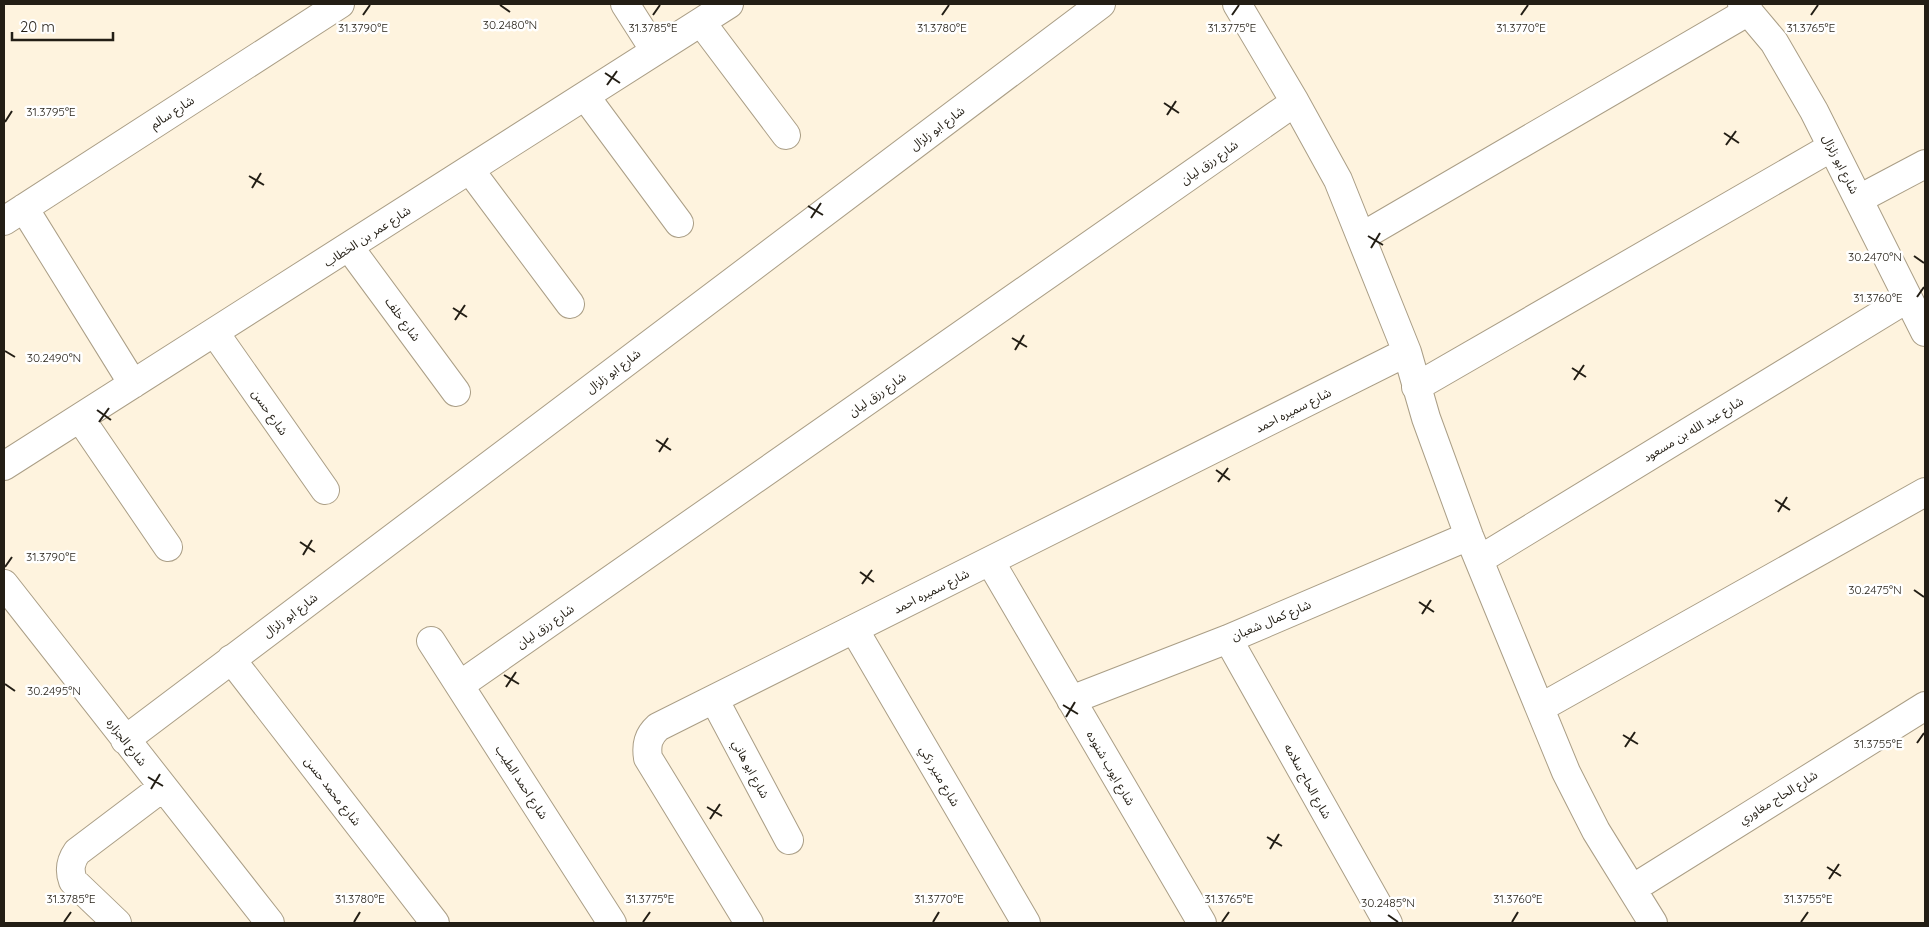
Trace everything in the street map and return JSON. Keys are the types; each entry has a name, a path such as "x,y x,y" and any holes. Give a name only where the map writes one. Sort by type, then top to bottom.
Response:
{"street":[{"name":"شارع سالم","path":"14,215 340,4"},
{"path":"625,4 655,51"},
{"name":"شارع عمر بن الخطاب","path":"4,466 729,4"},
{"name":"شارع ابو زلزال","path":"125,740 1101,4"},
{"path":"1237,4 1295,102 1338,180 1407,352 1426,418 1474,548 1566,772 1596,831 1653,923"},
{"path":"1362,237 1746,8"},
{"name":"شارع ابو زلزال","path":"1746,8 1774,42 1814,111 1925,332"},
{"path":"701,22 786,135"},
{"path":"585,96 679,223"},
{"name":"شارع رزق ليان","path":"460,685 1295,102"},
{"path":"1416,387 1832,147"},
{"path":"1858,199 1925,164"},
{"path":"470,170 570,304"},
{"path":"14,215 133,384"},
{"name":"شارع خلف","path":"349,247 456,392"},
{"name":"شارع عبد الله بن مسعود","path":"1474,548 1908,298"},
{"name":"شارع حسن","path":"215,333 325,490"},
{"name":"شارع سميره احمد","path":"748,923 648,758 648,741 658,727 1407,352"},
{"path":"80,418 168,547"},
{"path":"1540,708 1925,492"},
{"name":"شارع كمال شعبان","path":"1071,700 1228,639 1474,548"},
{"name":"شارع ايوب شنوده","path":"990,561 1202,923"},
{"name":"شارع الجزاره","path":"4,584 270,923"},
{"name":"شارع منير زكي","path":"854,629 1026,923"},
{"name":"شارع الحاج سلامه","path":"1228,639 1388,923"},
{"name":"شارع احمد الطيب","path":"431,641 612,923"},
{"name":"شارع محمد حسن","path":"232,659 435,923"},
{"name":"شارع ابو هاني","path":"714,698 789,840"},
{"name":"شارع الحاج مغاوري","path":"1632,889 1925,706"},
{"path":"117,923 73,881 70,874 72,859 77,852 163,788"}]}
